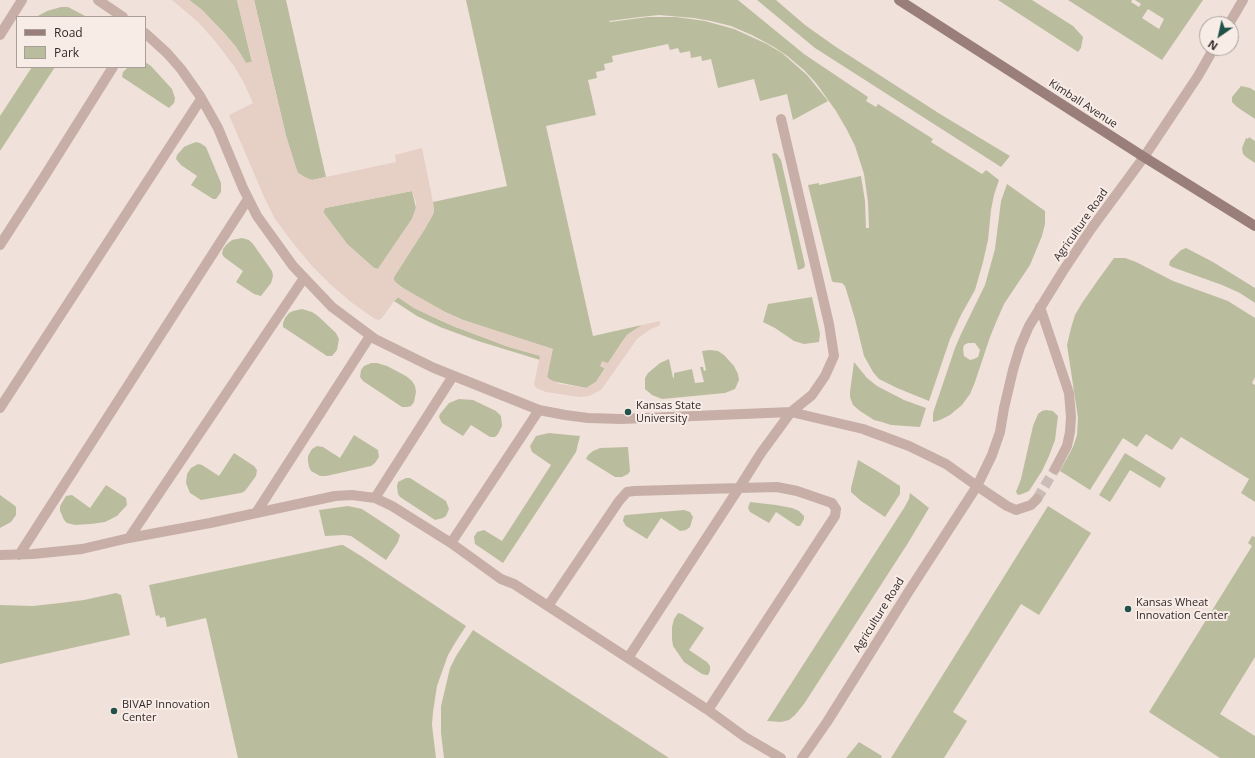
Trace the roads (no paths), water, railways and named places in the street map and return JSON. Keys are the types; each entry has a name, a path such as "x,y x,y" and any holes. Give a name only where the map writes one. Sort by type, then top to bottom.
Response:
{"main road":[{"name":"Kimball Avenue","path":"899,0 1144,157 1255,226"}],"street":[{"path":"0,35 22,0"},
{"path":"98,0 122,16"},
{"path":"1234,16 1243,0"},
{"path":"146,34 182,69 201,99 218,128 243,188 257,216 292,266 332,307 370,336 416,360 539,410 588,418 621,419 791,412 863,429 909,446 946,464 1007,506 1016,510 1031,505 1037,499"},
{"name":"Agriculture Road","path":"802,758 827,722 977,486 992,455 1000,432 1004,408 1020,346 1040,307 1091,229 1144,157 1198,76 1209,56"},
{"path":"0,245 112,68"},
{"path":"0,408 201,99"},
{"path":"628,658 740,488 761,453 791,412 812,395 825,376 834,356 829,324 781,119"},
{"path":"19,555 248,199"},
{"path":"129,538 304,278"},
{"path":"1040,307 1069,393 1071,417 1070,432 1067,446 1055,469"},
{"path":"256,513 370,336"},
{"path":"375,498 453,376"},
{"path":"451,543 539,410"},
{"path":"548,606 619,501 627,492 777,487 797,491 832,503 836,509 835,516 708,710"},
{"path":"0,555 19,555 82,549 335,496 352,495 375,498 392,506 451,543 501,579 514,584 708,710 745,737 780,758"}],"tunnel":[{"path":"1037,499 1055,469"}],"place":[{"name":"Kansas State University","path":"628,412"},
{"name":"Kansas Wheat Innovation Center","path":"1128,609"},
{"name":"BIVAP Innovation Center","path":"114,711"}]}
